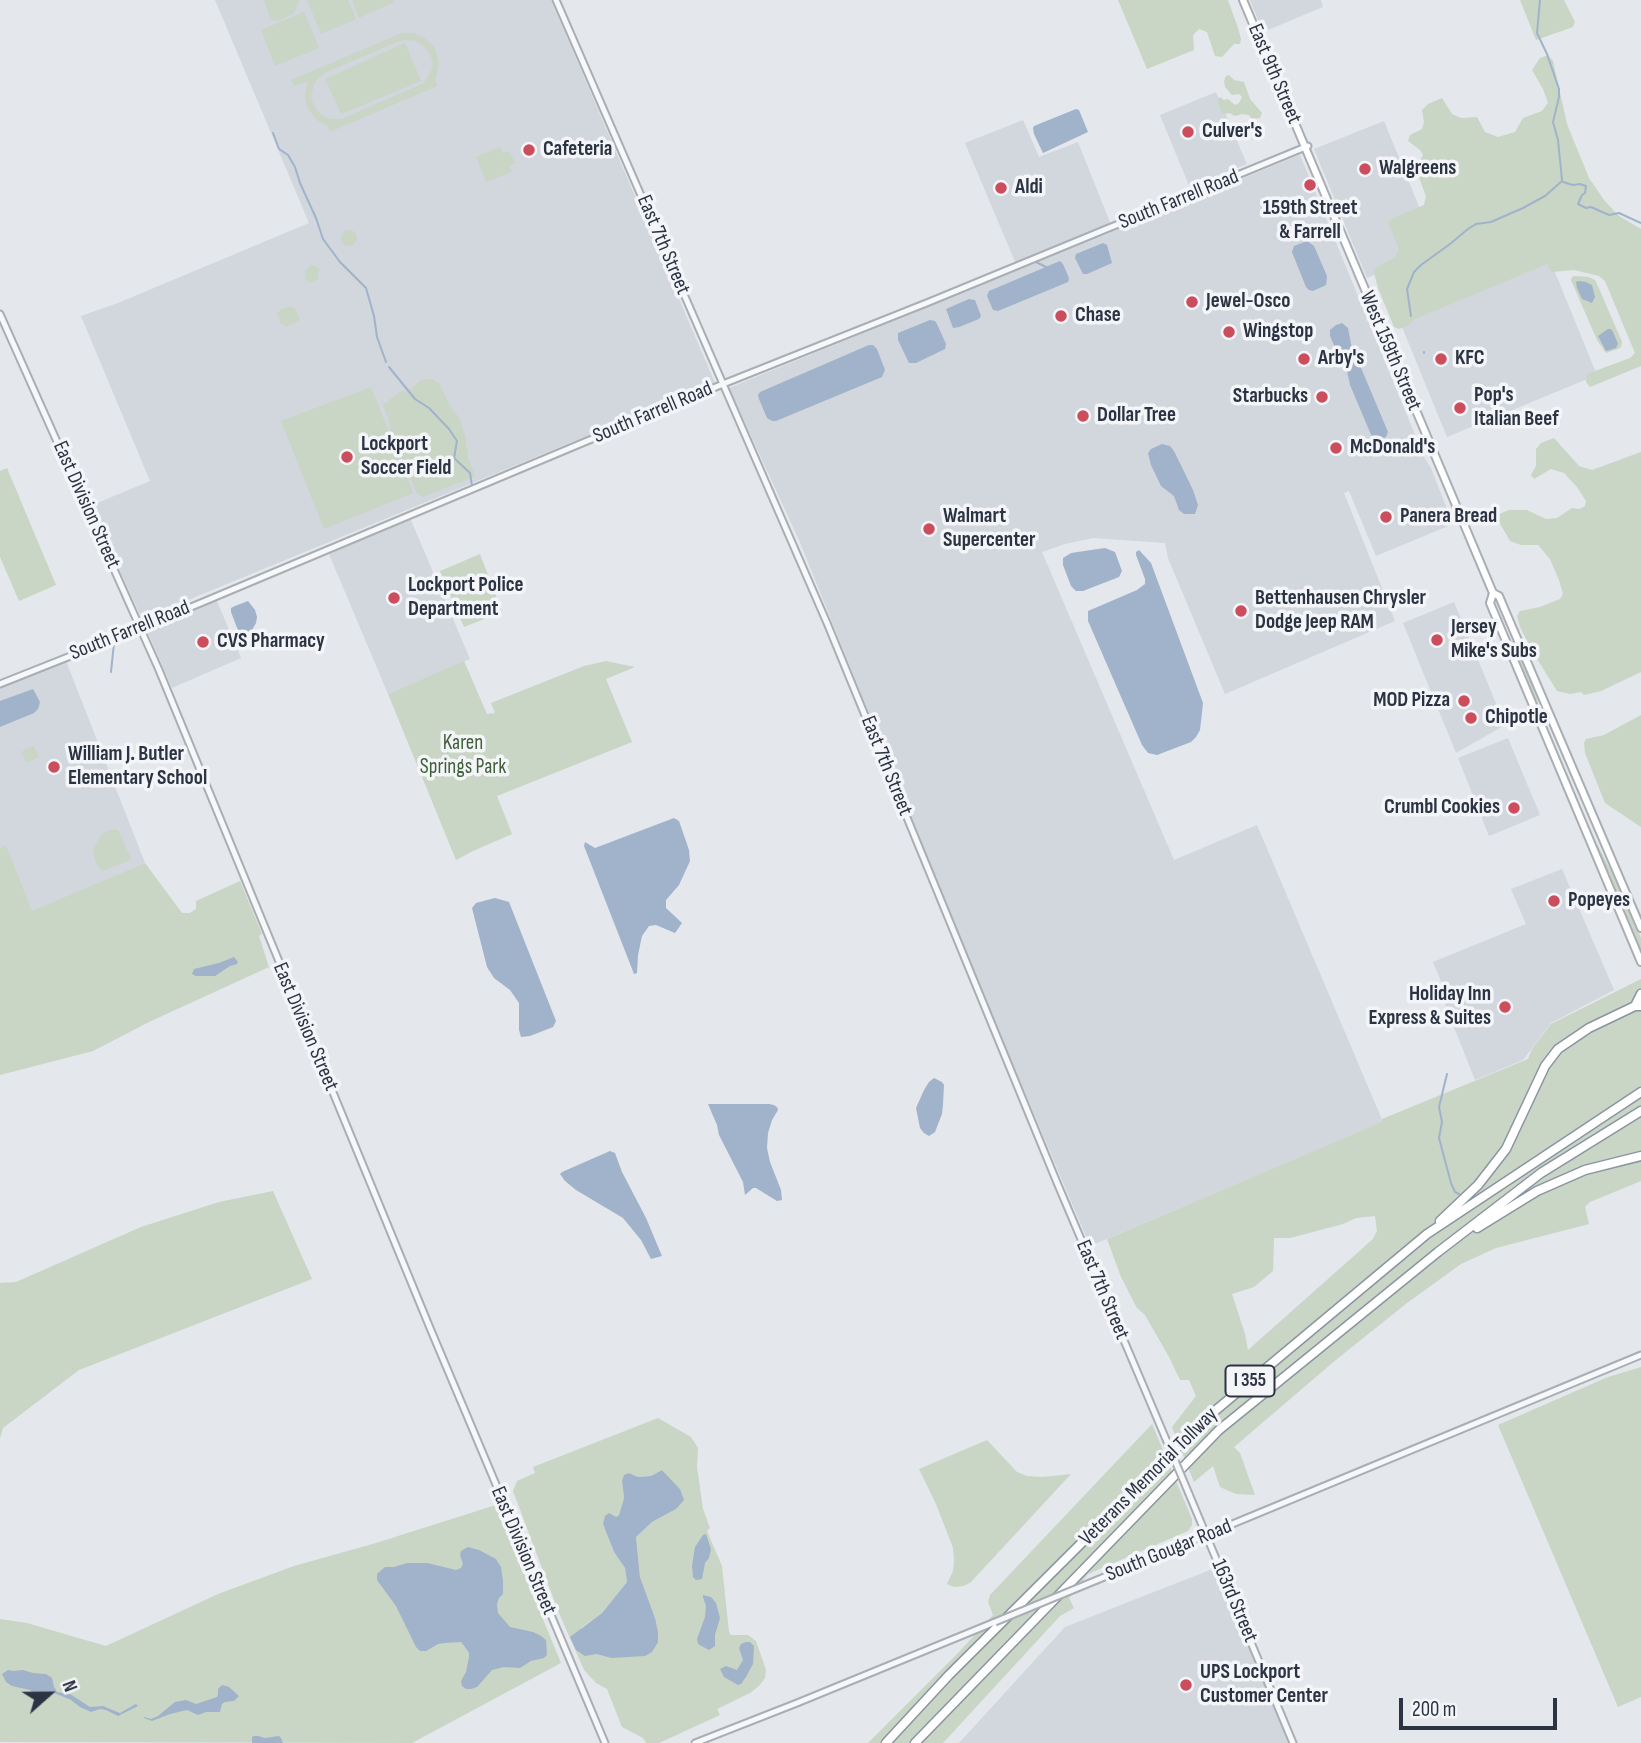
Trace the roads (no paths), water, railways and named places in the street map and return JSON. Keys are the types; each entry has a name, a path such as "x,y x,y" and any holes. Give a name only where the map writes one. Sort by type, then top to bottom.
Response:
{"highway":[{"path":"1418,1242 1478,1185 1506,1149 1545,1066 1558,1049 1589,1027 1638,1006 1641,994"},
{"name":"Veterans Memorial Tollway","path":"886,1743 949,1675 1210,1415 1418,1242 1641,1092"},
{"name":"Veterans Memorial Tollway","path":"915,1743 1219,1430 1438,1252 1541,1173 1641,1111"},
{"path":"1438,1252 1537,1191 1585,1170 1641,1156"}],"main road":[{"name":"East 9th Street","path":"1243,0 1306,147"},
{"name":"West 159th Street","path":"1306,147 1493,593 1490,603 1641,962"},
{"name":"West 159th Street","path":"1493,593 1499,596 1641,928"}],"street":[{"name":"East 7th Street","path":"556,0 827,623 1058,1185 1207,1536"},
{"name":"South Farrell Road","path":"0,684 141,628 723,384 1306,147"},
{"name":"East Division Street","path":"0,314 141,628 430,1328 605,1743"},
{"name":"South Gougar Road","path":"695,1743 1207,1536 1641,1355"},
{"name":"163rd Street","path":"1207,1536 1293,1743"}],"water":[{"path":"1079,110 1088,132 1043,153 1034,134 1034,126"},
{"path":"1307,241 1314,246 1327,276 1326,285 1313,291 1306,287 1292,252 1294,246"},
{"path":"1103,243 1107,245 1112,263 1083,274 1075,258 1076,254"},
{"path":"1060,261 1069,278 1068,282 998,311 993,310 987,296 989,291"},
{"path":"1578,281 1592,285 1595,297 1592,303 1582,299 1577,288"},
{"path":"969,299 975,300 981,316 953,328 946,309"},
{"path":"930,320 937,324 946,344 945,349 916,363 909,363 898,340 898,333"},
{"path":"1342,323 1348,328 1351,344 1388,432 1386,437 1378,441 1372,437 1350,385 1347,371 1330,336 1330,330"},
{"path":"1608,329 1613,332 1618,344 1616,348 1606,351 1598,336"},
{"path":"869,345 877,349 885,370 882,377 776,421 767,418 759,399 760,392"},
{"path":"1162,444 1170,446 1174,451 1193,490 1198,505 1195,514 1184,514 1179,510 1174,496 1161,486 1151,465 1148,453"},
{"path":"1105,548 1115,552 1122,571 1119,577 1083,591 1076,591 1071,586 1063,558 1071,553"},
{"path":"1139,550 1151,563 1203,703 1200,730 1196,737 1191,742 1157,755 1148,753 1142,745 1088,621 1088,611 1145,584 1136,555"},
{"path":"248,601 257,617 252,630 244,635 239,633 231,608"},
{"path":"33,689 40,702 38,709 0,727 0,701"},
{"path":"674,818 679,821 690,861 679,885 666,900 666,908 682,923 675,933 656,925 649,926 642,936 637,973 634,974 584,846 585,842 595,848"},
{"path":"495,898 509,902 556,1021 553,1027 530,1036 521,1037 519,1003 487,967 472,908 476,903"},
{"path":"234,957 237,964 215,976 192,974 194,969"},
{"path":"934,1078 944,1085 943,1104 935,1132 929,1136 920,1128 916,1108 924,1090"},
{"path":"708,1104 769,1104 777,1107 768,1133 767,1148 782,1200 777,1201 756,1188 745,1195 743,1182 719,1135"},
{"path":"610,1151 615,1153 662,1256 651,1259 641,1240 623,1218 576,1190 560,1174"},
{"path":"662,1470 680,1489 684,1500 676,1509 652,1522 636,1537 640,1577 655,1618 658,1642 652,1652 645,1656 585,1656 576,1650 570,1637 602,1613 627,1582 625,1568 614,1552 603,1524 605,1516 609,1513 616,1517 619,1515 624,1498 624,1475 629,1473 638,1477 651,1476"},
{"path":"706,1534 711,1549 702,1579 696,1580 692,1566 695,1547"},
{"path":"468,1547 496,1559 501,1567 503,1581 503,1594 497,1604 498,1613 510,1627 533,1632 546,1640 547,1655 520,1668 504,1667 492,1670 477,1687 471,1689 462,1686 469,1653 461,1642 438,1644 426,1651 420,1651 396,1606 377,1580 377,1574 385,1567 407,1563 427,1563 456,1570 463,1564 461,1551"},
{"path":"703,1595 711,1597 716,1603 720,1618 715,1646 709,1650 698,1644 697,1639 705,1617"},
{"path":"746,1642 754,1646 753,1664 738,1685 724,1677 720,1669 726,1666 737,1670 743,1660 739,1648"},
{"path":"8,1670 46,1674 52,1678 57,1692 70,1694 90,1707 103,1706 120,1713 136,1704 138,1706 118,1716 100,1709 91,1712 54,1693 37,1698 30,1690 6,1682 2,1674"},
{"path":"222,1685 229,1687 239,1696 234,1701 222,1704 220,1712 198,1715 187,1710 152,1721 144,1718 158,1716 175,1702 186,1700 196,1704 217,1697 218,1689"},
{"path":"254,1736 279,1736 283,1743 252,1743"}],"waterway":[{"path":"1540,0 1537,33 1559,89 1553,122 1558,140 1562,180"},
{"path":"273,133 279,149 288,155 295,167 323,239 340,262 366,288 377,337 386,362"},
{"path":"1411,316 1407,289 1414,272 1421,265 1476,224 1491,222 1523,208 1545,196 1562,181"},
{"path":"1563,182 1586,186 1578,204 1609,215 1619,213 1641,223"},
{"path":"1036,262 1048,268"},
{"path":"389,367 415,399 429,408 449,429 457,441 454,458 470,473 472,486"},
{"path":"111,672 114,643"},
{"path":"1447,1074 1439,1107 1442,1122 1439,1138 1451,1183 1459,1194"}],"place":[{"name":"Culver's","path":"1188,132"},
{"name":"Cafeteria","path":"529,150"},
{"name":"Walgreens","path":"1365,169"},
{"name":"159th Street & Farrell","path":"1310,185"},
{"name":"Aldi","path":"1001,188"},
{"name":"Jewel-Osco","path":"1192,302"},
{"name":"Chase","path":"1061,316"},
{"name":"Wingstop","path":"1229,332"},
{"name":"Arby's","path":"1304,359"},
{"name":"KFC","path":"1441,359"},
{"name":"Starbucks","path":"1322,397"},
{"name":"Pop's Italian Beef","path":"1460,408"},
{"name":"Dollar Tree","path":"1083,416"},
{"name":"McDonald's","path":"1336,448"},
{"name":"Lockport Soccer Field","path":"347,457"},
{"name":"Panera Bread","path":"1386,517"},
{"name":"Walmart Supercenter","path":"929,529"},
{"name":"Lockport Police Department","path":"394,598"},
{"name":"Bettenhausen Chrysler Dodge Jeep RAM","path":"1241,611"},
{"name":"Jersey Mike's Subs","path":"1437,640"},
{"name":"CVS Pharmacy","path":"203,642"},
{"name":"MOD Pizza","path":"1464,701"},
{"name":"Chipotle","path":"1471,718"},
{"name":"William J. Butler Elementary School","path":"54,767"},
{"name":"Crumbl Cookies","path":"1514,808"},
{"name":"Popeyes","path":"1554,901"},
{"name":"Holiday Inn Express & Suites","path":"1505,1007"},
{"name":"UPS Lockport Customer Center","path":"1186,1685"}],"park label":[{"name":"Karen Springs Park","path":"463,756"}]}
